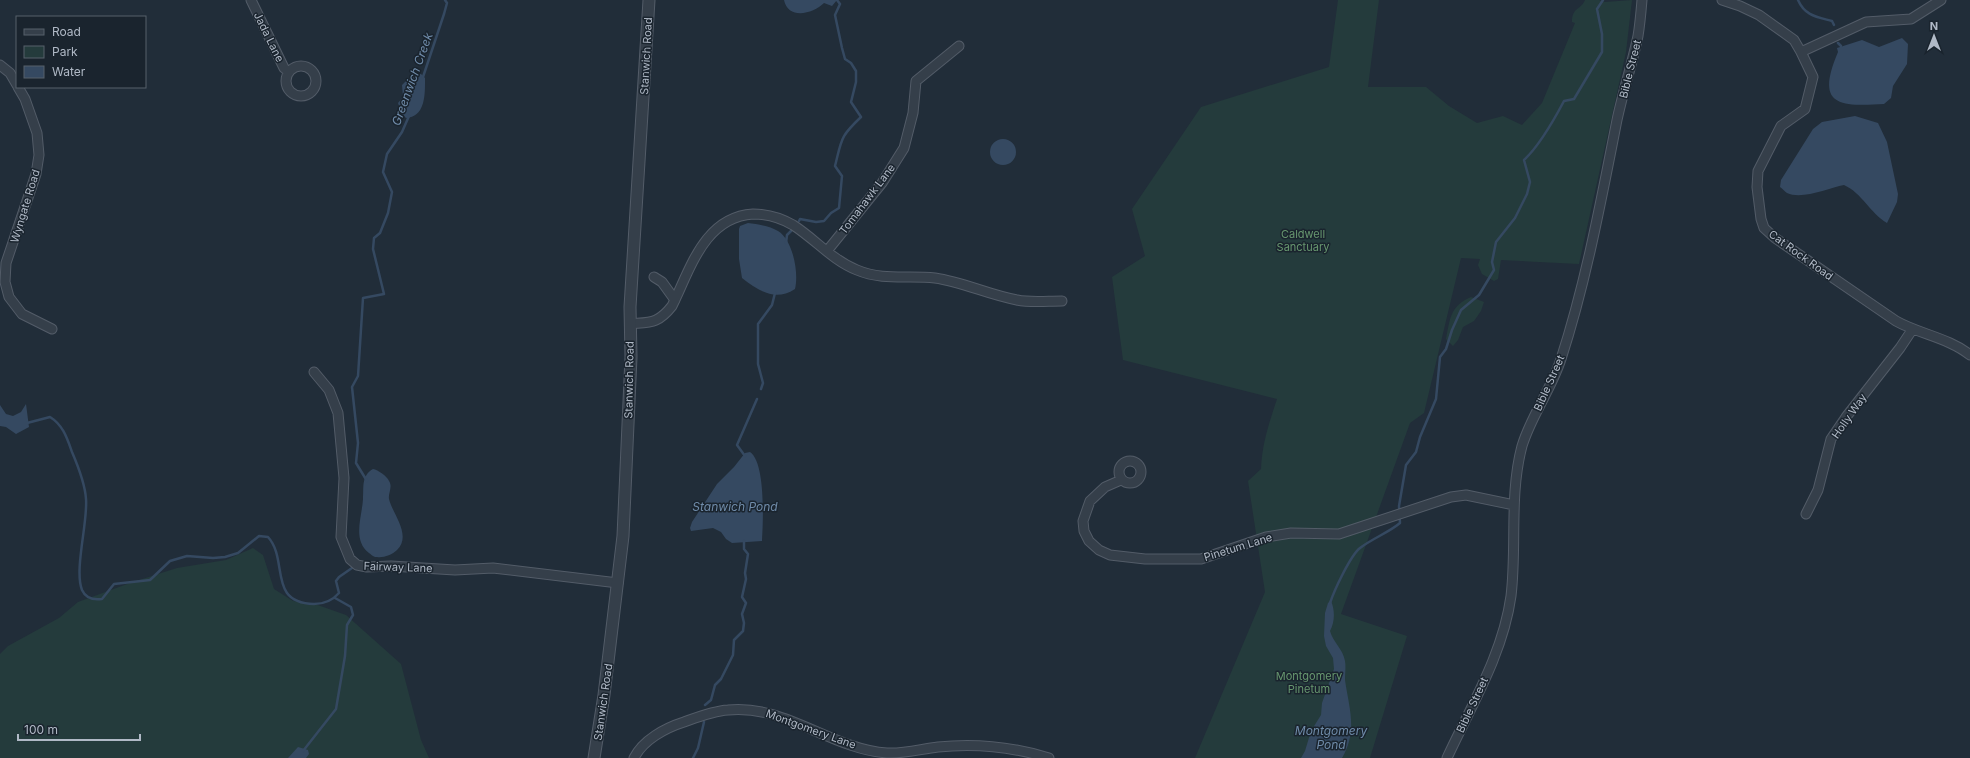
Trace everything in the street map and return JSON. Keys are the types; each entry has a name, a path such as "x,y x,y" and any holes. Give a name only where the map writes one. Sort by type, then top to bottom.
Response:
{"street":[{"name":"Jada Lane","path":"251,0 284,68 289,72"},
{"name":"Stanwich Road","path":"594,758 618,583 625,492 630,324 649,0"},
{"name":"Bible Street","path":"1447,758 1480,691 1506,620 1512,587 1516,476 1524,442 1560,362 1589,255 1618,116 1638,34 1642,0"},
{"name":"Cat Rock Road","path":"1722,0 1740,6 1780,28 1794,40 1812,77 1805,109 1781,126 1758,170 1758,197 1762,224 1775,238 1864,300 1912,330 1953,345 1970,356"},
{"path":"1801,52 1866,22 1911,19 1941,0"},
{"name":"Tomahawk Lane","path":"827,251 882,183 904,148 913,113 916,81 959,46"},
{"name":"Wyngate Road","path":"0,65 10,73 16,83"},
{"name":"Wyngate Road","path":"19,88 26,99 36,133 39,155 36,174 6,263 5,282 9,297 22,314 52,329"},
{"path":"630,324 656,322 664,316 675,300 706,240 716,228 734,217 757,214 784,220 841,262 874,276 896,278 933,278 957,282 1017,300 1062,301"},
{"path":"654,277 662,282 675,300"},
{"name":"Holly Way","path":"1806,514 1818,490 1832,439 1846,417 1900,348 1912,330"},
{"name":"Fairway Lane","path":"314,372 329,390 338,413 344,478 342,537 350,559 357,565 367,568 397,566 455,570 493,568 618,583"},
{"name":"Pinetum Lane","path":"1121,480 1105,487 1090,501 1083,520 1084,531 1089,541 1099,550 1117,556 1145,559 1201,559 1266,537 1291,533 1339,534 1450,497 1466,495 1514,505"},
{"name":"Montgomery Lane","path":"634,758 638,750 652,738 677,725 713,712 728,710 746,710 776,716 838,741 866,750 887,753 937,747 986,746 1049,758"}],"green space":[{"name":"Caldwell Sanctuary","path":"1338,0 1379,0 1368,87 1426,87 1449,106 1477,123 1503,116 1522,125 1542,103 1575,23 1572,22 1572,17 1575,11 1585,0 1599,0 1605,2 1632,0 1626,52 1579,264 1501,260 1498,279 1494,281 1482,274 1478,265 1480,259 1461,258 1424,413 1410,423 1341,614 1407,636 1370,758 1195,758 1265,592 1248,481 1261,469 1264,442 1277,399 1123,360 1112,277 1145,256 1132,209 1201,107 1329,67"},
{"path":"1471,297 1484,302 1481,311 1474,321 1463,327 1458,340 1453,346 1446,339 1450,319 1455,309"},
{"path":"253,548 263,555 274,589 293,601 312,603 346,615 401,664 421,740 429,758 0,758 0,654 8,646 59,618 78,602 177,568 226,560"}],"water":[{"path":"784,0 837,0 832,6 824,3 814,10 796,13 786,6"},
{"path":"1902,38 1908,44 1907,64 1893,86 1891,98 1884,104 1867,105 1843,103 1835,99 1830,92 1829,82 1838,52 1837,48 1862,40 1879,47"},
{"path":"421,74 425,78 425,90 421,109 413,117 406,118 402,114 398,103 403,97 402,85 412,75"},
{"path":"1855,116 1878,123 1887,142 1898,194 1897,202 1887,223 1881,219 1856,193 1844,185 1816,193 1800,195 1787,193 1780,187 1781,180 1813,129 1822,122"},
{"path":"1003,139 1012,143 1016,152 1012,161 1003,165 994,161 990,152 994,143"},
{"path":"748,223 778,231 788,242 794,257 796,274 795,289 781,295 774,295 761,291 742,278 739,259 739,229 740,226"},
{"path":"26,404 29,427 16,434 6,427 0,426 0,405 6,414 13,416 21,412"},
{"name":"Stanwich Pond","path":"750,452 755,458 759,468 761,480 763,508 762,541 732,543 726,539 721,532 713,528 691,531 690,528 692,522 717,484 734,467 745,453"},
{"path":"373,469 384,475 390,483 389,499 400,525 403,538 401,544 395,552 382,557 374,557 369,553 364,548 359,535 364,482 369,472"},
{"name":"Montgomery Pond","path":"1331,601 1334,616 1330,631 1345,661 1345,680 1351,719 1350,738 1342,758 1301,758 1305,751 1311,731 1321,715 1322,703 1334,669 1333,658 1326,646 1324,636 1325,613 1328,603"},
{"path":"298,747 308,750 309,754 306,758 288,758"}],"waterway":[{"name":"Greenwich Creek","path":"423,77 444,14 447,3 445,0"},
{"path":"799,221 800,219 816,222 824,221 831,213 839,208 842,176 835,166 839,149 845,134 861,117 851,102 856,82 856,71 851,63 845,59 842,48 835,15 840,4 837,0"},
{"path":"1330,603 1343,574 1356,552 1365,544 1391,530 1400,523 1399,506 1406,465 1416,452 1420,437 1436,399 1440,357 1446,349 1452,330 1461,310 1479,295 1494,270 1492,262 1496,242 1515,218 1527,194 1530,182 1524,160 1551,124 1564,101 1574,99 1602,52 1602,34 1597,9 1603,0"},
{"path":"1798,0 1808,13 1816,17 1832,21 1834,25"},
{"path":"1838,43 1841,46"},
{"name":"Greenwich Creek","path":"367,481 356,463 358,443 352,387 358,376 363,298 384,294 373,249 374,238 380,233 388,213 392,192 383,172 387,154 402,132 409,116"},
{"path":"786,243 787,235 791,231"},
{"path":"761,389 763,383 758,364 758,324 772,305 775,293"},
{"path":"745,456 737,445 757,399"},
{"path":"27,423 50,417 54,420 64,432 79,469 86,499 80,558 80,581 82,590 90,598 102,599 114,584 150,580 170,561 187,556 213,558 225,557 238,553 259,536 268,537 274,546 284,588 290,596 299,602 318,604 331,600 339,593 336,581 339,577 352,568"},
{"path":"705,705 711,700 715,685 721,679 733,655 734,640 743,631 744,623 742,614 746,603 742,597 746,579 745,573 748,554 744,549 744,541"},
{"name":"Greenwich Creek","path":"303,751 336,709 345,656 347,625 353,615 351,607 335,598"},
{"path":"693,758 698,748 704,722"}],"park label":[{"name":"Montgomery Pinetum","path":"1309,682"}]}
